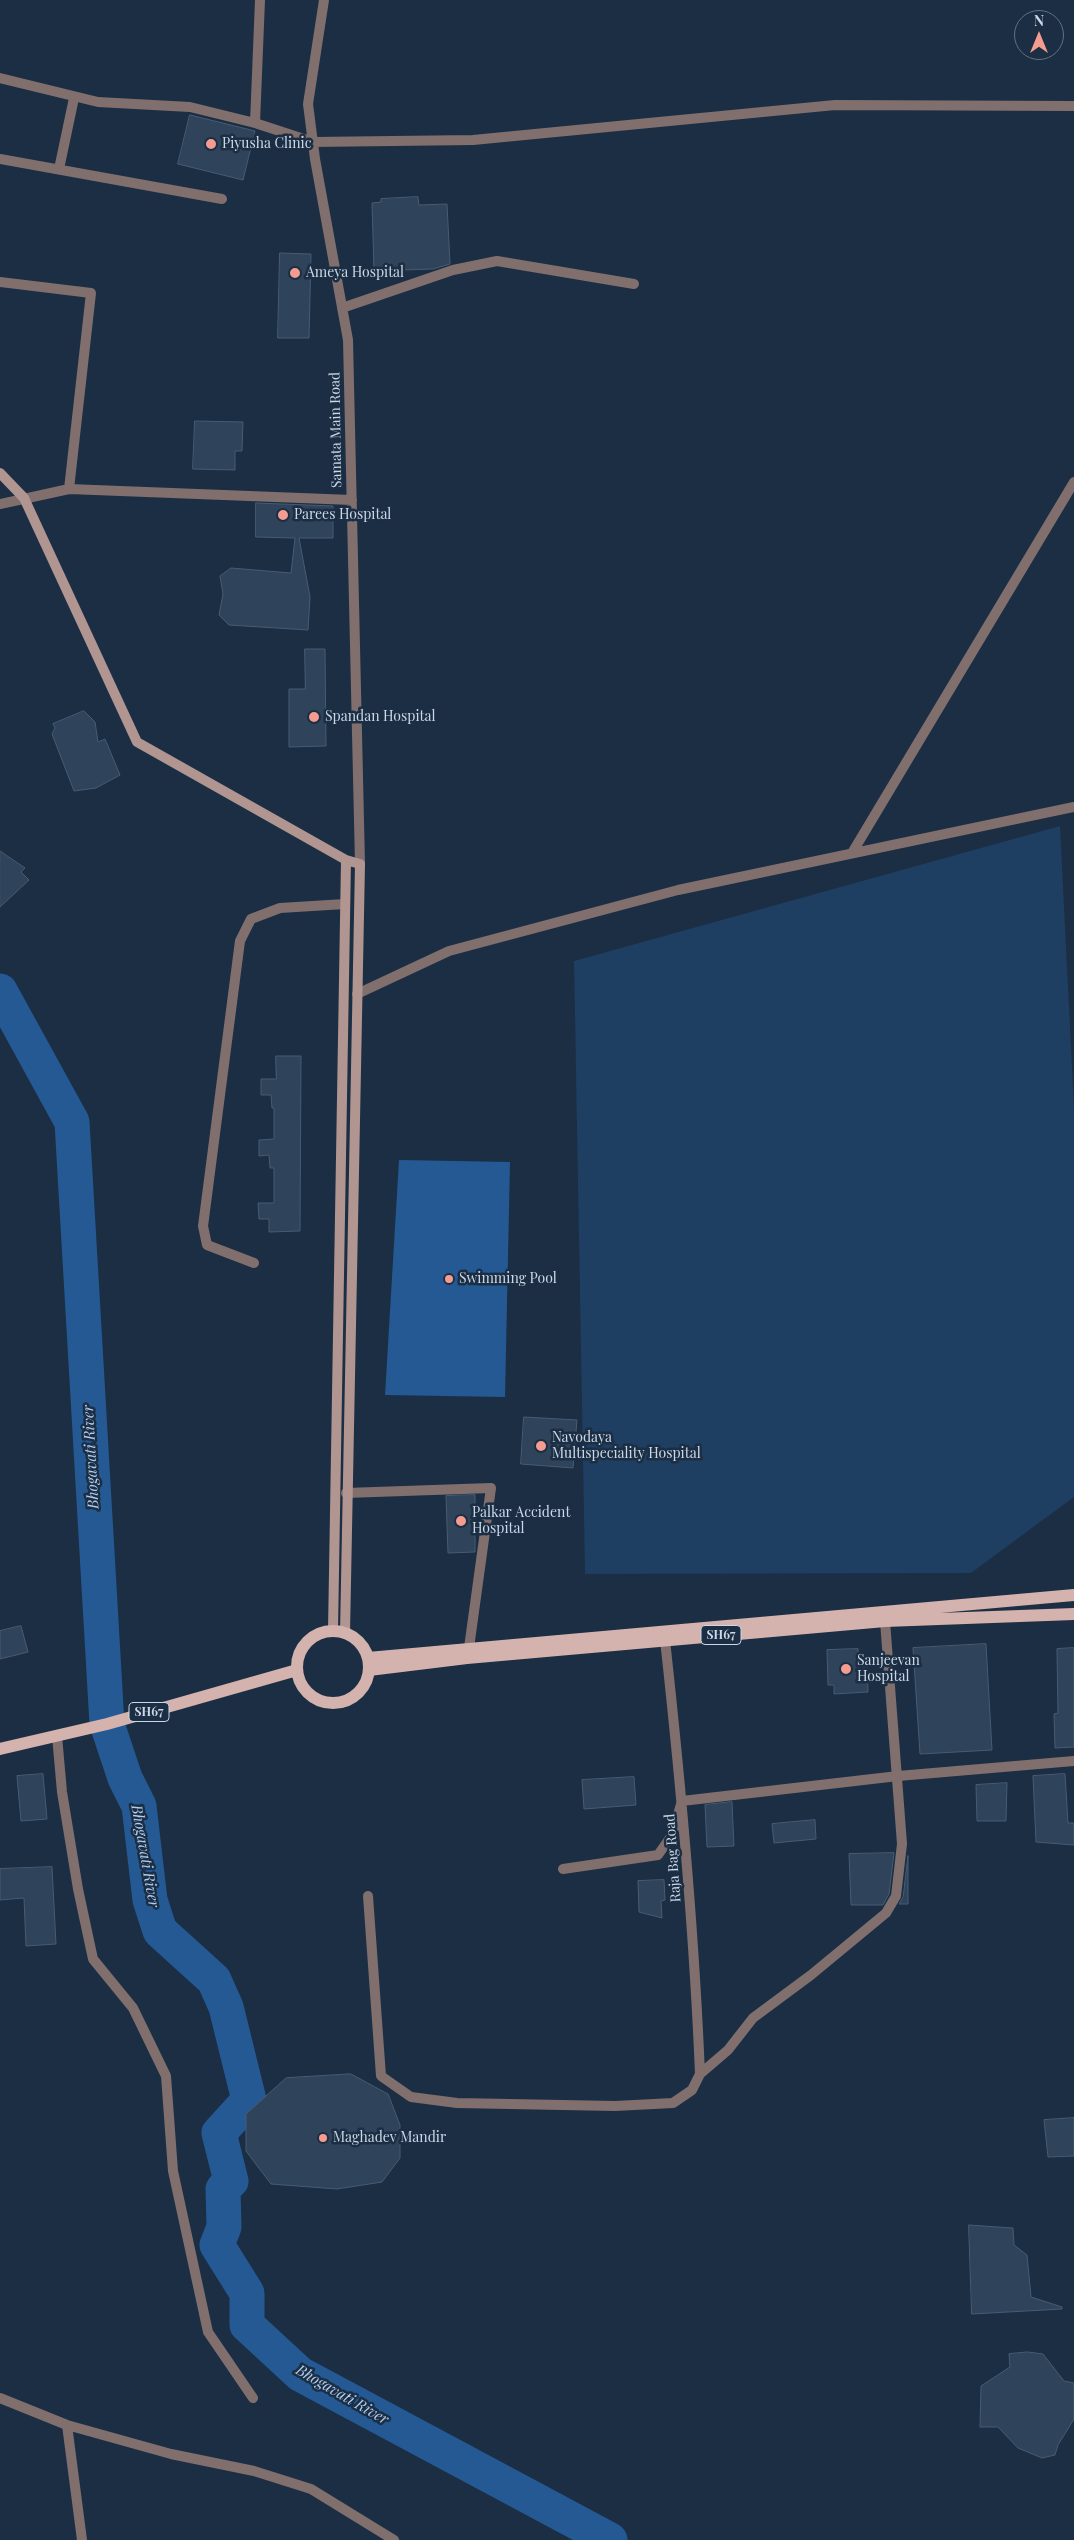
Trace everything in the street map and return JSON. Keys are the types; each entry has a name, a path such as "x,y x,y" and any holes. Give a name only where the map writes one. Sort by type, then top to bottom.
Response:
{"main road":[{"path":"468,1654 1074,1595"},
{"name":"SH67","path":"369,1664 468,1654 665,1640 886,1621 1074,1614"},
{"path":"339,1632 355,1638 364,1647 369,1664 360,1691 351,1698 339,1702 327,1702 316,1698 307,1691 300,1681 297,1670 298,1658 307,1643 321,1633 339,1632"},
{"name":"SH67","path":"0,1749 107,1724 297,1670"}],"street":[{"path":"255,123 260,0"},
{"name":"Samata Main Road","path":"324,0 308,104 348,340 360,864"},
{"path":"0,78 74,98 98,102 190,107 255,123 313,142 473,140 835,105 1074,106"},
{"path":"58,169 74,98"},
{"path":"0,159 222,199"},
{"path":"342,308 454,270 497,261 634,284"},
{"path":"0,282 92,293 69,489"},
{"path":"0,473 24,498 137,742 346,860 360,864 346,1493 339,1632"},
{"path":"852,853 1074,482"},
{"path":"0,504 69,489 352,500"},
{"path":"357,994 449,952 678,890 1074,807"},
{"path":"339,1632 346,860"},
{"path":"254,1263 207,1245 203,1226 240,941 252,919 280,908 345,904"},
{"path":"346,1493 491,1488 468,1654"},
{"path":"368,1896 381,2076 411,2097 457,2103 615,2106 673,2103 692,2090 700,2074 728,2050 753,2018 811,1975 886,1913 896,1896 902,1852 886,1621"},
{"name":"Raja Bag Road","path":"665,1640 682,1801 696,1975 700,2074"},
{"path":"57,1736 62,1792 78,1889 93,1959 133,2008 166,2076 173,2171 208,2332 253,2398"},
{"path":"563,1869 658,1855 672,1835 682,1801 898,1776 1074,1761"},
{"path":"0,2398 67,2425 172,2454 254,2471 311,2489 394,2540"},
{"path":"67,2425 82,2540"}],"shaded area":[{"path":"1060,826 1074,1108 1074,1497 971,1573 585,1574 574,961"},
{"name":"Swimming Pool","path":"399,1160 510,1162 505,1397 385,1395"}],"building":[{"path":"190,115 255,131 243,180 178,164"},
{"path":"418,197 419,205 447,204 450,264 433,269 374,271 372,203 381,202 381,199"},
{"path":"280,253 311,254 309,338 278,338"},
{"path":"195,421 243,422 242,451 235,451 235,470 193,469"},
{"path":"256,503 333,506 333,538 299,538 310,597 308,630 229,625 219,615 223,594 220,576 231,568 291,573 295,538 256,537"},
{"path":"305,649 325,649 326,746 289,747 289,689 305,689"},
{"path":"84,711 95,722 98,742 105,739 120,775 96,788 74,791 52,734 55,728 53,724"},
{"path":"0,851 25,868 21,872 29,880 0,907"},
{"path":"276,1056 301,1056 300,1231 269,1232 269,1219 259,1219 258,1203 274,1203 274,1168 270,1168 269,1155 259,1156 259,1140 274,1139 274,1108 272,1108 271,1095 261,1095 261,1079 276,1079"},
{"path":"524,1417 577,1420 573,1468 521,1464"},
{"path":"475,1495 475,1552 448,1553 446,1496"},
{"path":"21,1626 28,1652 0,1659 0,1631"},
{"path":"986,1644 992,1750 920,1754 913,1648"},
{"path":"1074,1648 1074,1747 1055,1748 1054,1714 1058,1713 1057,1649"},
{"path":"858,1649 858,1660 867,1660 868,1692 834,1694 834,1685 828,1685 827,1650"},
{"path":"43,1774 47,1819 21,1821 17,1776"},
{"path":"1065,1774 1068,1823 1074,1823 1074,1845 1036,1842 1033,1776"},
{"path":"634,1777 636,1805 584,1809 582,1780"},
{"path":"1007,1783 1006,1821 977,1821 976,1785"},
{"path":"732,1802 734,1846 707,1847 705,1805"},
{"path":"815,1820 816,1839 774,1843 772,1824"},
{"path":"894,1853 889,1894 883,1905 851,1905 849,1854"},
{"path":"908,1856 908,1904 899,1904 903,1897"},
{"path":"52,1867 56,1944 26,1946 24,1898 0,1900 0,1869"},
{"path":"664,1880 665,1900 661,1901 662,1918 639,1912 638,1881"},
{"name":"Maghadev Mandir","path":"351,2074 388,2094 400,2125 400,2158 382,2182 337,2189 271,2184 246,2151 246,2114 286,2078"},
{"path":"1074,2118 1074,2156 1048,2157 1044,2120"},
{"path":"969,2225 1013,2228 1014,2245 1027,2255 1031,2297 1062,2307 1062,2309 972,2314"},
{"path":"1028,2352 1043,2354 1064,2381 1074,2383 1074,2419 1058,2445 1055,2455 1042,2458 1018,2448 998,2427 980,2427 981,2386 1010,2367 1009,2354"}],"waterway":[{"name":"Bhogavati River","path":"0,991 72,1122 107,1724 125,1778 139,1806 150,1900 160,1931 214,1980 226,2007 249,2100 219,2133 231,2181 223,2189 224,2227 217,2245 247,2293 247,2325 300,2374 610,2540"}],"place":[{"name":"Piyusha Clinic","path":"211,144"},
{"name":"Ameya Hospital","path":"295,273"},
{"name":"Parees Hospital","path":"283,515"},
{"name":"Spandan Hospital","path":"314,717"},
{"name":"Swimming Pool","path":"449,1279"},
{"name":"Navodaya Multispeciality Hospital","path":"541,1446"},
{"name":"Palkar Accident Hospital","path":"461,1521"},
{"name":"Sanjeevan Hospital","path":"846,1669"},
{"name":"Maghadev Mandir","path":"323,2138"}]}
